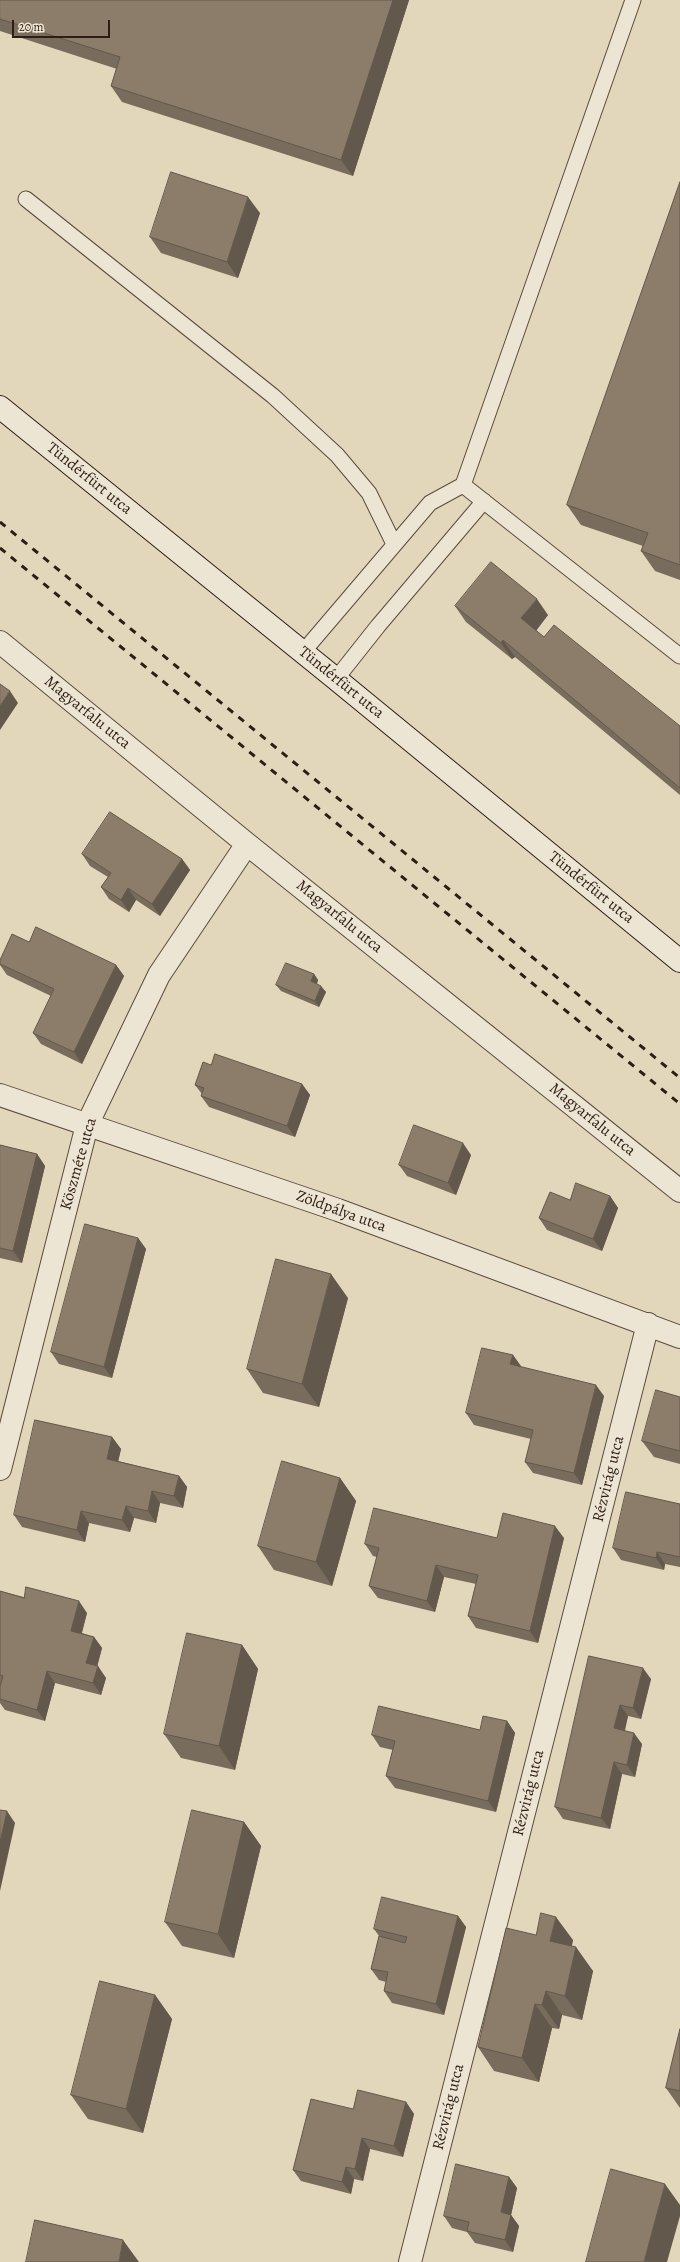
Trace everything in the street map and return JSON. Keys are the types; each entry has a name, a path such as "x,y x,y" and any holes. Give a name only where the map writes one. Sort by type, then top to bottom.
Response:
{"street":[{"name":"Tündérfürt utca","path":"0,407 303,652 680,961"},
{"name":"Magyarfalu utca","path":"0,642 247,844 680,1191"},
{"name":"Köszméte utca","path":"0,1469 87,1125 159,975 247,844"},
{"name":"Zöldpálya utca","path":"0,1094 338,1210 680,1337"},
{"name":"Rézvirág utca","path":"410,2262 648,1324"}],"lane":[{"path":"303,652 430,502 463,485 633,0"},
{"path":"26,199 268,392 338,455 369,493 394,544"},
{"path":"463,485 680,656"},
{"path":"336,679 378,626 484,501"}],"building":[{"path":"0,0 393,0 341,160 111,86 120,57 0,19"},
{"path":"171,172 248,197 227,262 150,237"},
{"path":"680,182 680,565 641,551 648,533 567,505"},
{"path":"491,562 537,599 521,618 544,637 554,625 680,726 680,788 503,640 501,643 455,606"},
{"path":"0,684 10,691 0,706"},
{"path":"110,812 182,859 152,904 128,888 121,900 101,887 111,873 82,854"},
{"path":"36,927 116,965 74,1052 33,1033 54,989 0,964 0,960 12,934 29,942"},
{"path":"286,963 314,974 311,981 321,986 315,1001 276,985"},
{"path":"215,1054 302,1084 287,1126 201,1096 204,1088 195,1085 203,1062 211,1065"},
{"path":"414,1125 463,1143 448,1183 399,1165"},
{"path":"0,1145 37,1154 13,1251 0,1248"},
{"path":"576,1183 610,1196 593,1239 539,1218 550,1192 570,1200"},
{"path":"85,1224 138,1238 104,1367 51,1352"},
{"path":"276,1259 331,1274 302,1384 247,1369"},
{"path":"482,1348 513,1355 510,1364 596,1385 574,1473 525,1462 533,1430 466,1413"},
{"path":"656,1390 680,1397 680,1451 642,1441"},
{"path":"35,1420 112,1437 107,1459 179,1476 174,1496 152,1491 148,1511 126,1506 122,1520 81,1511 77,1530 14,1515"},
{"path":"282,1461 340,1478 316,1562 258,1546"},
{"path":"626,1492 680,1504 680,1557 657,1552 656,1558 613,1548"},
{"path":"374,1508 497,1538 503,1513 555,1526 530,1631 468,1616 478,1575 436,1565 427,1601 369,1586 379,1548 365,1544"},
{"path":"26,1587 79,1601 71,1631 94,1637 86,1663 98,1666 93,1683 47,1671 37,1710 0,1699 0,1687 3,1676 0,1675 0,1591 24,1598"},
{"path":"187,1633 242,1645 219,1746 164,1734"},
{"path":"589,1656 643,1668 633,1708 620,1705 614,1728 634,1733 627,1765 614,1762 601,1818 555,1807"},
{"path":"379,1706 480,1730 483,1716 507,1721 488,1801 386,1776 395,1741 372,1735"},
{"path":"0,1810 7,1811 0,1842"},
{"path":"192,1810 244,1822 218,1934 165,1922"},
{"path":"382,1897 458,1916 436,2004 384,1991 388,1972 371,1969 379,1936 405,1943 407,1937 374,1929"},
{"path":"541,1913 556,1917 550,1941 576,1947 565,1996 546,1991 542,2005 535,2004 522,2058 478,2047 506,1928 536,1935"},
{"path":"100,1981 155,1995 126,2109 71,2095"},
{"path":"680,2029 680,2091 666,2088"},
{"path":"358,2090 406,2102 394,2146 362,2138 355,2169 346,2167 342,2182 293,2170 311,2099 353,2109"},
{"path":"456,2164 509,2177 501,2212 511,2215 505,2240 467,2231 469,2222 444,2216"},
{"path":"611,2169 665,2184 644,2262 586,2262"},
{"path":"35,2220 123,2240 119,2262 26,2262"}],"railway":[{"path":"0,522 680,1078"},
{"path":"0,548 680,1104"}]}
